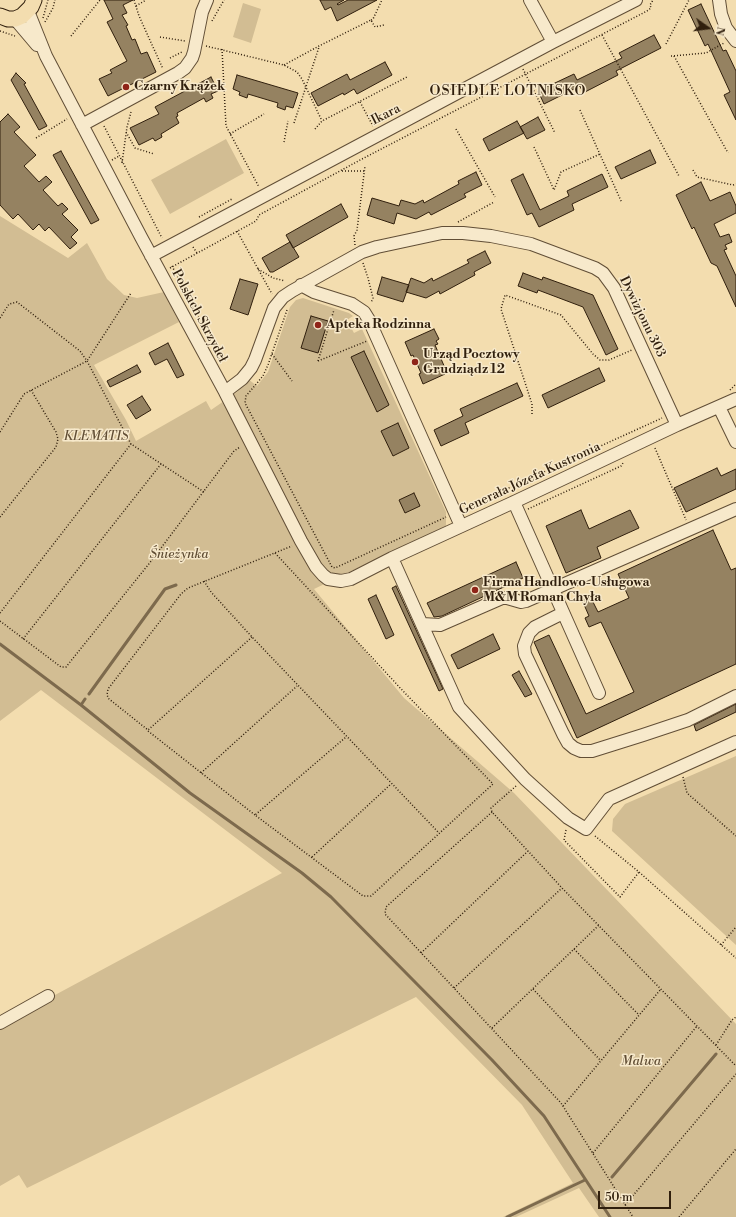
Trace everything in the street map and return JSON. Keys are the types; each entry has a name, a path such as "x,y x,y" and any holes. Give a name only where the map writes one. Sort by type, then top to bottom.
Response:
{"main road":[{"path":"0,16 8,19 26,10"}],"street":[{"path":"82,125 178,73 189,63 196,44 202,12 207,0"},
{"path":"530,0 553,42"},
{"name":"Ikara","path":"151,256 553,42 636,0"},
{"path":"719,0 726,28 734,39"},
{"name":"Polskich Skrzydeł","path":"26,10 46,56 160,273 225,392 302,541 316,566 323,575 328,579 336,581"},
{"name":"Dywizjonu 303","path":"225,392 242,379 255,360 272,314 277,303 283,297 301,285 359,254 377,247 442,233 463,233 491,236 531,244 594,268 603,273 614,288 677,425"},
{"path":"301,285 314,292 352,304 359,308 369,320 461,526"},
{"name":"Generała Józefa Kustronia","path":"336,581 351,579 392,558 736,399"},
{"path":"719,407 736,442"},
{"path":"514,502 599,693"},
{"path":"422,624 440,625 502,598 521,602 553,590 690,528 736,509"},
{"path":"392,558 459,707 525,779 568,818 586,829 610,799 736,742"},
{"path":"563,613 535,627 529,633 524,646 525,654 563,734 568,743 574,748 581,751 592,751 636,737 688,720 736,696"},
{"path":"0,1023 48,996"}],"path":[{"path":"43,18 48,0"},
{"path":"41,24 44,23 53,8 55,0"},
{"path":"71,36 100,0"},
{"path":"134,0 139,16 165,72"},
{"path":"136,6 146,0"},
{"path":"284,65 373,19 382,0"},
{"path":"160,273 256,221 259,215 340,171 651,8 650,5 653,0"},
{"path":"666,44 688,0"},
{"path":"371,20 375,27 384,25"},
{"path":"602,35 679,176"},
{"path":"160,37 222,49 284,65 296,72 302,79 322,121"},
{"path":"671,56 706,53 734,39"},
{"path":"294,123 319,46"},
{"path":"222,49 226,126 260,189"},
{"path":"674,56 728,153"},
{"path":"519,60 555,133"},
{"path":"315,129 322,121 407,77"},
{"path":"360,102 375,129"},
{"path":"122,163 126,132 132,106"},
{"path":"580,110 622,203"},
{"path":"230,134 264,114"},
{"path":"99,116 156,229 161,237 166,239"},
{"path":"36,138 68,118"},
{"path":"284,142 288,121"},
{"path":"456,129 495,197"},
{"path":"126,132 135,148 154,154"},
{"path":"534,147 554,190 561,172 600,154"},
{"path":"365,166 354,243 368,278 373,298 369,309"},
{"path":"693,170 697,177 733,186 736,184"},
{"path":"340,171 365,171"},
{"path":"195,221 200,216 233,199"},
{"path":"442,233 448,228 494,202"},
{"path":"237,231 272,295"},
{"path":"172,266 212,343"},
{"path":"256,268 273,278 301,285"},
{"path":"0,432 24,394 87,361 130,293"},
{"path":"532,414 532,404 502,308 505,295 561,315 593,354 600,360 609,360 641,346"},
{"path":"0,318 9,304 18,302 80,351 87,361 131,444 204,492"},
{"path":"336,306 318,361 376,338"},
{"path":"272,354 292,382"},
{"path":"0,518 56,447 58,439 56,432 31,390"},
{"path":"0,613 131,444"},
{"path":"654,444 690,528"},
{"path":"0,621 61,667 66,667 152,560 234,451"},
{"path":"24,639 162,464"},
{"path":"275,553 403,691 494,784 438,833 371,896 363,896 255,815 109,699 106,695 108,689 188,588 302,541"},
{"path":"204,581 211,592 297,686 438,833"},
{"path":"148,730 252,637"},
{"path":"201,773 297,686"},
{"path":"255,815 346,737"},
{"path":"681,767 687,793 736,836"},
{"path":"525,779 491,808 492,812 386,907 385,914 563,1106 633,1217"},
{"path":"312,857 391,784"},
{"path":"492,812 562,888 736,1066"},
{"path":"568,818 564,840 620,897 639,872"},
{"path":"586,829 639,872 736,958"},
{"path":"421,953 528,851"},
{"path":"454,988 562,888"},
{"path":"492,1028 599,925"},
{"path":"721,944 736,927"},
{"path":"574,949 639,1015"},
{"path":"533,989 601,1061"},
{"path":"563,1106 661,989"},
{"path":"716,1045 732,1020 736,1017"},
{"path":"592,1153 697,1026"},
{"path":"625,1205 736,1074"},
{"path":"679,1217 736,1149"}],"green space":[{"path":"243,3 261,9 251,43 233,37"},
{"path":"226,139 244,173 170,214 151,180"},
{"path":"0,216 68,258 87,243 107,279 124,295 137,298 164,292 179,322 94,365 126,420 136,441 206,401 211,410 237,392 248,379 257,386 268,372 290,307 296,300 303,298 349,313 353,316 347,320 354,333 362,329 446,512 446,526 314,589 404,698 514,793 736,1024 736,1217 599,1217 579,1188 516,1217 503,1217 573,1183 522,1105 416,997 27,1188 19,1175 0,1186 0,1028 55,995 282,873 41,690 0,721"},
{"path":"736,756 736,945 612,831 613,819 625,804"}],"building":[{"path":"104,0 133,0 123,5 127,13 122,15 128,25 126,26 132,40 135,39 141,54 147,52 156,72 108,96 99,79 112,73 110,70 127,61 107,22 113,19"},
{"path":"320,0 344,0 337,4 338,5 348,0 377,0 337,21 331,7 325,10"},
{"path":"701,4 723,51 726,50 736,71 736,120 724,95 730,92 708,44 705,46 688,10"},
{"path":"654,35 661,48 616,71 618,75 583,93 580,86 544,104 538,91 574,74 577,80 622,58 619,53"},
{"path":"385,62 392,75 357,94 354,89 318,106 311,93 347,74 350,80"},
{"path":"16,73 26,83 24,84 47,126 39,130 11,80"},
{"path":"237,75 298,93 293,108 286,106 285,110 277,107 278,103 248,94 247,98 239,95 240,92 233,89"},
{"path":"211,77 218,91 211,94 213,98 206,102 204,98 177,113 178,116 176,117 179,123 161,134 162,137 155,141 153,138 139,145 130,128 159,114 155,107"},
{"path":"8,114 20,127 14,132 36,155 24,166 39,182 46,176 52,182 43,190 58,206 62,203 68,209 62,214 78,230 71,237 77,243 70,249 49,227 45,231 39,224 33,230 18,214 13,219 0,205 0,122"},
{"path":"538,117 545,130 527,139 520,127"},
{"path":"517,121 524,133 489,151 483,139"},
{"path":"650,150 656,163 621,179 615,167"},
{"path":"61,151 99,220 91,224 53,155"},
{"path":"476,172 482,185 464,194 466,197 431,215 429,212 416,219 397,213 394,224 367,215 372,198 399,206 401,200 415,204 423,200 424,203 459,184 458,181"},
{"path":"523,174 540,210 569,196 567,191 602,174 608,187 572,204 574,210 539,227 532,213 527,215 511,180"},
{"path":"701,182 710,201 730,192 736,206 736,213 714,224 720,237 729,234 732,242 725,245 727,249 724,250 736,276 736,307 717,266 711,263 694,227 692,229 676,195"},
{"path":"341,204 348,217 293,248 286,235"},
{"path":"290,242 299,257 273,272 270,272 262,258"},
{"path":"485,251 491,263 474,272 475,275 440,294 439,291 426,298 406,292 411,278 424,283 432,278 433,281 469,263 467,260"},
{"path":"523,273 542,280 543,277 593,295 618,349 606,355 583,307 538,290 537,293 518,286"},
{"path":"382,277 409,285 403,302 377,294"},
{"path":"240,279 258,284 248,315 230,309"},
{"path":"311,316 328,321 318,353 301,348"},
{"path":"434,329 439,339 436,341 438,344 435,345 445,368 442,369 445,374 423,384 419,374 421,373 405,342"},
{"path":"168,343 184,375 177,378 167,359 155,365 149,353"},
{"path":"364,351 389,405 377,412 351,357"},
{"path":"137,365 141,372 110,387 107,381"},
{"path":"599,368 605,381 548,408 542,395"},
{"path":"517,383 523,396 465,423 469,433 441,446 434,430 463,416 460,409"},
{"path":"142,396 151,410 136,419 127,405"},
{"path":"398,423 409,448 393,456 381,431"},
{"path":"717,468 721,476 736,469 736,489 686,512 674,488"},
{"path":"414,493 420,506 405,513 399,500"},
{"path":"581,510 589,529 630,510 639,528 597,547 601,558 566,573 546,526"},
{"path":"713,530 731,570 736,568 736,664 577,738 534,642 549,635 586,714 634,692 601,622 589,627 585,618 589,616 582,600 590,596 598,612 629,598 618,574"},
{"name":"Firma Handlowo-Usługowa M&M Roman Chyła","path":"516,562 523,578 442,616 434,617 427,603"},
{"path":"396,586 443,689 439,691 392,588"},
{"path":"376,595 394,635 386,639 368,599"},
{"path":"493,634 500,649 458,669 451,655"},
{"path":"519,671 532,694 525,697 512,675"},
{"path":"736,704 736,712 696,731 694,725"}],"waterway":[{"path":"89,694 165,589 176,585"},
{"path":"0,644 81,705 190,793 302,873 331,897 492,1060 544,1116 610,1217"},
{"path":"81,705 85,699"},
{"path":"612,1177 716,1054"},
{"path":"507,1217 585,1180"}],"place":[{"name":"Czarny Krążek","path":"126,87"},
{"name":"Apteka Rodzinna","path":"318,325"},
{"name":"Urząd Pocztowy Grudziądz 12","path":"415,362"},
{"name":"Firma Handlowo-Usługowa M&M Roman Chyła","path":"475,590"}],"district":[{"name":"OSIEDLE LOTNISKO","path":"508,92"}],"park label":[{"name":"KLEMATIS","path":"96,437"},
{"name":"Śnieżynka","path":"179,555"},
{"name":"Malwa","path":"641,1062"}]}
